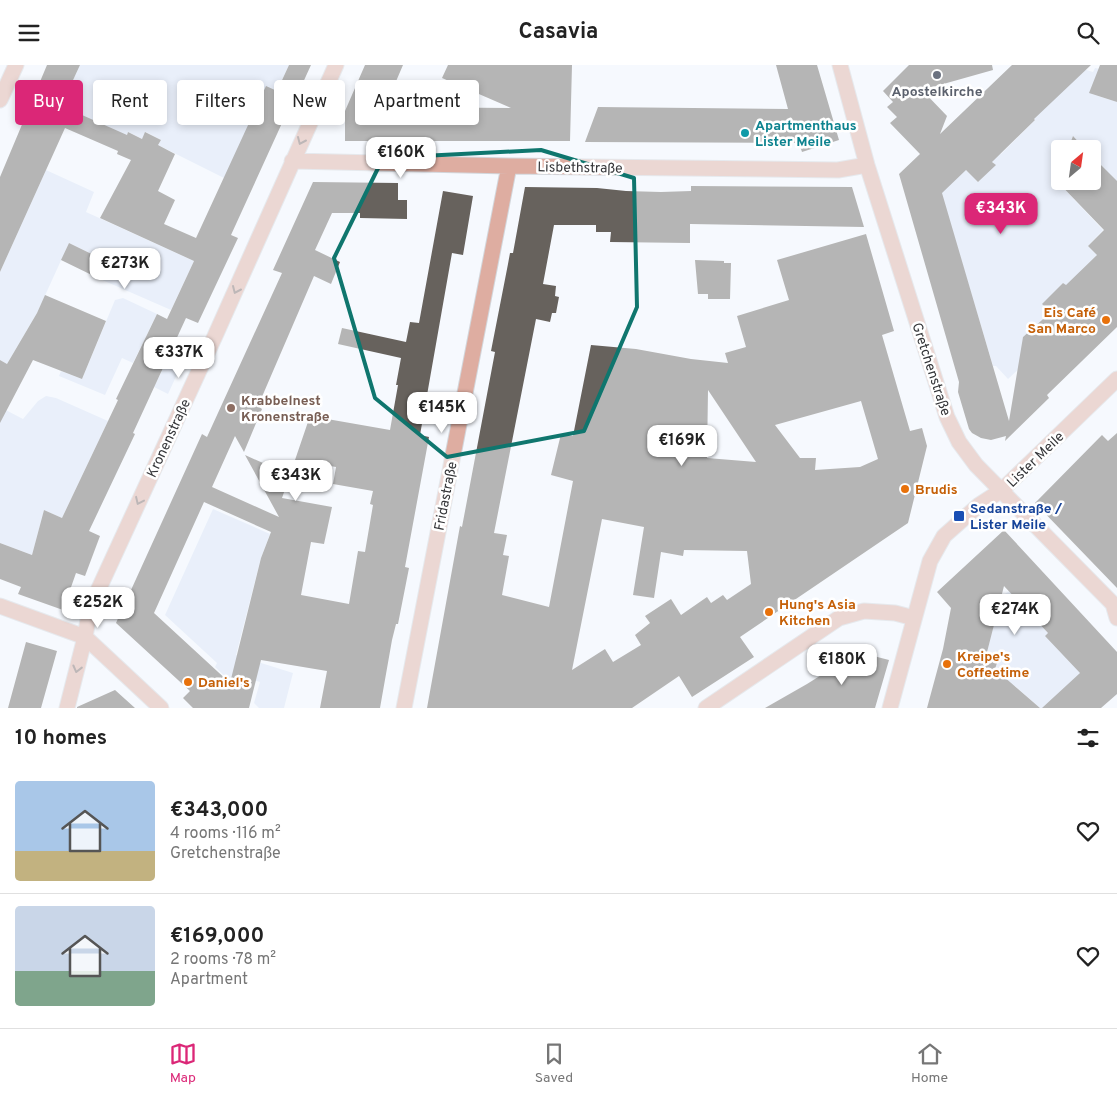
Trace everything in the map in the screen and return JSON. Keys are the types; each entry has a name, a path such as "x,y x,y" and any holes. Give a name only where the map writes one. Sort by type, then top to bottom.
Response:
{"street":[{"path":"0,100 16,65"},
{"name":"Kronenstraße","path":"67,708 85,637 90,608 215,336 336,65"},
{"name":"Gretchenstraße","path":"840,65 867,165 947,417 959,442 976,465 1114,604 1117,618"},
{"name":"Lisbethstraße","path":"292,161 838,170 867,165"},
{"name":"Fridastraße","path":"404,708 509,166"},
{"name":"Lister Meile","path":"890,708 930,561 944,536 986,501 1002,491 1117,379"},
{"path":"0,606 85,637 160,708"},
{"path":"706,708 839,618 864,611 895,613 914,618"}],"highlighted area":[{"path":"541,150 634,178 637,307 584,431 447,457 375,398 334,258 383,158"}],"shaded area":[{"path":"80,65 289,65 282,80 274,80 274,96 264,112 264,80 177,80 177,125 256,125 224,178 158,145 161,140 146,132 142,139 128,132 126,136 102,125 167,125 167,80 93,80 93,121 83,116 83,80 73,80"},
{"path":"1077,67 1093,72 1095,68 1100,69 1092,94 1117,102 1117,209 1116,181 1101,165 1101,140 1077,140 1073,136 1071,140 1051,140 1051,190 1065,190 1103,230 1088,246 1097,255 1084,268 1069,288 1063,283 1043,304 1051,313 1023,337 1020,368 1008,379 996,366 993,366 935,172 966,170 978,182 995,165 988,157 1001,154 1035,120 1034,118"},
{"path":"46,170 94,192 86,212 194,261 171,310 100,279 108,262 69,243 37,313 7,364 0,360 0,272"},
{"path":"123,298 157,314 133,363 122,358 105,395 59,376 61,371 82,379 115,300"},
{"path":"171,352 185,357 168,394 154,387"},
{"path":"46,396 56,398 108,421 62,518 44,510 32,555 0,543 0,407 23,419 38,401"},
{"path":"213,509 270,534 261,558 236,655 293,673 284,708 259,708 254,703 260,682 235,675 230,681 215,667 217,663 165,615"},
{"path":"1009,591 1048,633 1046,636 1071,663 1080,669 1079,708 1040,708 1015,686 1004,697 992,679 997,663 985,660 995,621 984,615 994,602"}],"building":[{"path":"47,65 80,65 73,80 41,80"},
{"path":"289,65 311,65 304,80 282,80"},
{"path":"365,65 403,65 397,80 358,80"},
{"path":"448,65 572,65 570,141 345,141 345,111 355,88 355,125 479,125 479,108 511,108 479,94 479,80 447,80 442,78"},
{"path":"776,65 817,65 839,140 802,152 799,143 585,142 598,107 788,109"},
{"path":"909,65 992,65 993,70 922,90 947,116 940,134 1012,65 1091,65 992,162 996,165 978,182 966,170 942,193 1009,421 1023,337 1051,312 1042,304 1063,283 1066,285 1097,255 1088,246 1104,230 1065,190 1101,190 1101,165 1117,181 1117,327 1047,395 1049,398 1005,441 1006,436 991,440 981,438 969,429 958,392 959,382 899,174 920,154 890,123 897,117 887,107 893,102 883,91"},
{"path":"1100,65 1117,65 1117,102 1089,93"},
{"path":"266,86 274,90 274,125 281,125 231,235 238,238 198,323 186,318 133,433 135,434 89,531 100,536 85,576 76,573 63,610 18,594 21,587 0,579 0,543 32,555 44,510 62,518 157,314 167,319 194,261 100,218 131,160 117,154 118,151 65,128 0,272 0,177 22,125 83,125 83,115 93,120 93,125 104,125 127,135 128,132 142,139 145,132 161,140 158,145 175,154 158,191 175,200 164,224 196,238 248,125 264,125 264,90"},
{"path":"313,182 398,183 398,200 407,200 407,219 360,218 360,213 332,213 315,250 340,262 331,284 314,276 258,406 262,409 244,452 235,436 212,487 279,517 245,455 290,475 282,498 332,507 324,544 311,542 301,595 349,604 358,551 365,552 373,505 370,504 373,491 333,484 336,467 295,460 310,416 390,430 401,358 338,344 342,328 406,342 410,322 419,323 443,191 473,196 463,255 452,253 420,435 429,437 405,567 409,568 398,624 396,624 392,640 380,708 320,708 327,671 261,660 249,708 193,708 183,698 190,691 116,623 202,434 207,437 282,273 273,270","holes":["204,502 271,532 261,558 230,683 154,613"]},
{"path":"691,186 852,187 864,227 690,224 690,243 610,242 611,232 596,232 596,225 554,225 543,284 556,286 555,296 559,297 556,313 552,313 550,322 536,319 494,533 507,535 503,555 509,556 502,595 549,607 573,481 551,475 561,434 573,436 591,345 636,349 691,359 728,363 725,353 746,347 737,316 789,300 777,260 866,234 894,331 882,335 910,431 922,428 927,446 908,523 740,637 754,657 692,697 679,676 632,708 427,708 460,526 462,527 495,352 491,351 510,253 513,253 525,187 597,188 661,192 691,191","holes":["708,390 756,462 707,458","861,401 878,459 860,467 815,470 816,458 800,458 775,425","602,519 644,527 633,595 654,598 661,552 683,556 684,550 747,551 751,584 727,600 723,595 711,603 707,597 681,615 671,599 645,616 650,623 635,635 641,645 613,662 605,649 572,670"]},
{"path":"69,243 108,262 100,279 61,260"},
{"path":"695,260 731,263 730,299 708,299 708,294 698,294"},
{"path":"45,295 106,321 82,379 33,360 0,423 0,360 7,364 37,313"},
{"path":"1117,433 1117,588 1035,503 1102,435 1108,441"},
{"path":"1004,530 1117,652 1117,694 1101,708 1042,708 1080,673 1045,636 1048,633 1004,586 985,660 997,663 995,669 1040,708 927,708 943,649 951,608 937,592"},
{"path":"26,642 57,651 41,708 8,708"},
{"path":"858,652 889,660 875,708 765,708 807,684"},
{"path":"115,690 135,708 77,708 77,707"}],"place":[{"name":"Apostelkirche","path":"937,75"},
{"name":"Apartmenthaus Lister Meile","path":"745,133"},
{"name":"Eis Café San Marco","path":"1106,320"},
{"name":"Krabbelnest Kronenstraße","path":"231,408"},
{"name":"Brudis","path":"905,489"},
{"name":"Sedanstraße / Lister Meile","path":"959,516"},
{"name":"Hung's Asia Kitchen","path":"769,612"},
{"name":"Kreipe's Coffeetime","path":"947,664"},
{"name":"Daniel's","path":"188,682"}]}
